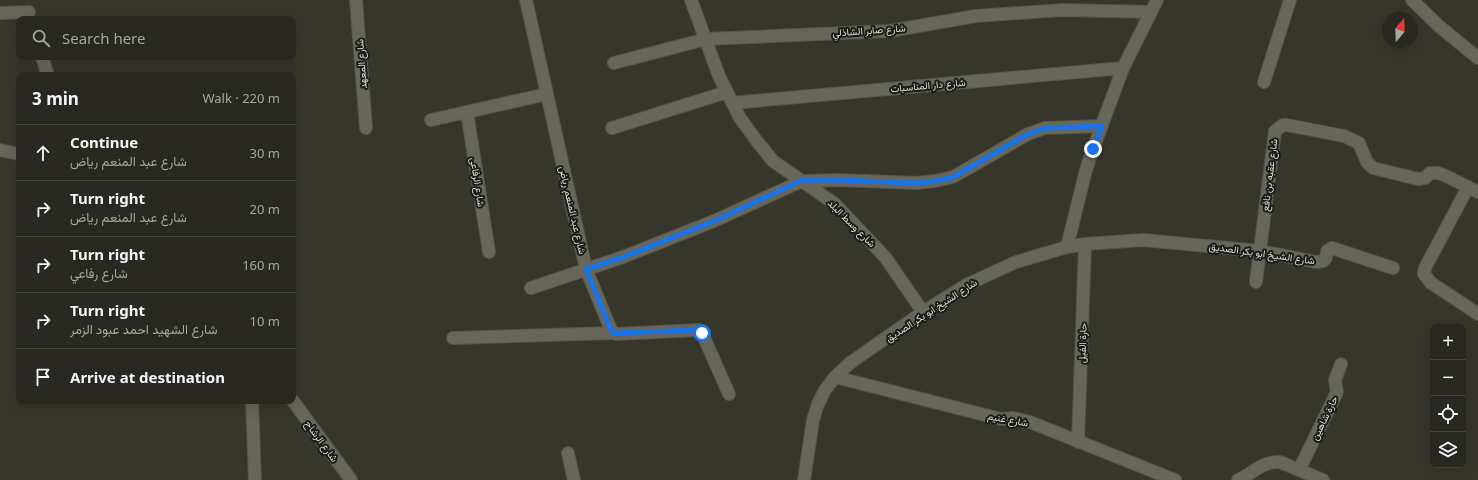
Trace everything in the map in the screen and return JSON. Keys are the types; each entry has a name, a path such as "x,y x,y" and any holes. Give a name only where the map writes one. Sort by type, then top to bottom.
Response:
{"street":[{"name":"شارع المعهد","path":"356,0 366,128"},
{"name":"شارع عبد المنعم رياض","path":"526,0 586,269 611,330 614,333"},
{"name":"شارع وسط البلد","path":"691,0 719,76 740,118 774,161 835,204 885,257 923,312"},
{"path":"1067,247 1086,170 1093,149 1123,68 1157,0"},
{"path":"1264,82 1290,0"},
{"path":"1412,0 1440,27 1478,58"},
{"path":"0,13 30,10"},
{"name":"شارع صابر الشاذلي","path":"614,63 706,39 890,31 976,16 1063,10 1151,12"},
{"path":"43,60 47,72"},
{"name":"شارع دار المناسبات","path":"732,103 1123,68"},
{"path":"612,128 727,92"},
{"path":"431,120 547,94"},
{"name":"شارع الرفاعى","path":"467,112 489,252"},
{"name":"شارع عقبه بن نافع","path":"1256,282 1275,131 1282,125 1287,124 1352,139 1358,143 1367,162 1373,168 1418,179 1425,178 1430,173 1438,173 1473,190"},
{"path":"531,288 623,257 714,221 802,180 916,183 935,181 953,177 1028,134 1045,128 1102,126"},
{"path":"0,150 16,153"},
{"path":"1473,190 1425,268 1424,274 1431,283 1478,314"},
{"name":"شارع الشيخ ابو بكر الصديق","path":"804,480 813,420 818,404 825,390 835,377 850,364 923,312 968,284 1016,262 1067,247 1085,244 1142,240 1260,251 1320,262 1326,258 1327,251 1332,248 1393,268"},
{"name":"حارة الفيل","path":"1078,442 1085,244"},
{"path":"453,338 699,330 702,333 729,394"},
{"name":"حارة شاهين","path":"1299,470 1337,392 1335,380 1341,364"},
{"name":"شارع غنيم","path":"835,377 1001,419 1013,418 1030,422 1175,480"},
{"path":"252,404 255,480"},
{"name":"شارع الرشاح","path":"295,404 351,480"},
{"path":"568,453 574,480"},
{"path":"1238,480 1262,465 1274,462 1280,462 1323,480"}],"route":[{"path":"702,333 699,330 616,334 612,332 586,269 623,257 714,221 802,180 916,183 935,181 953,177 1028,134 1045,128 1102,126 1093,149"}]}
